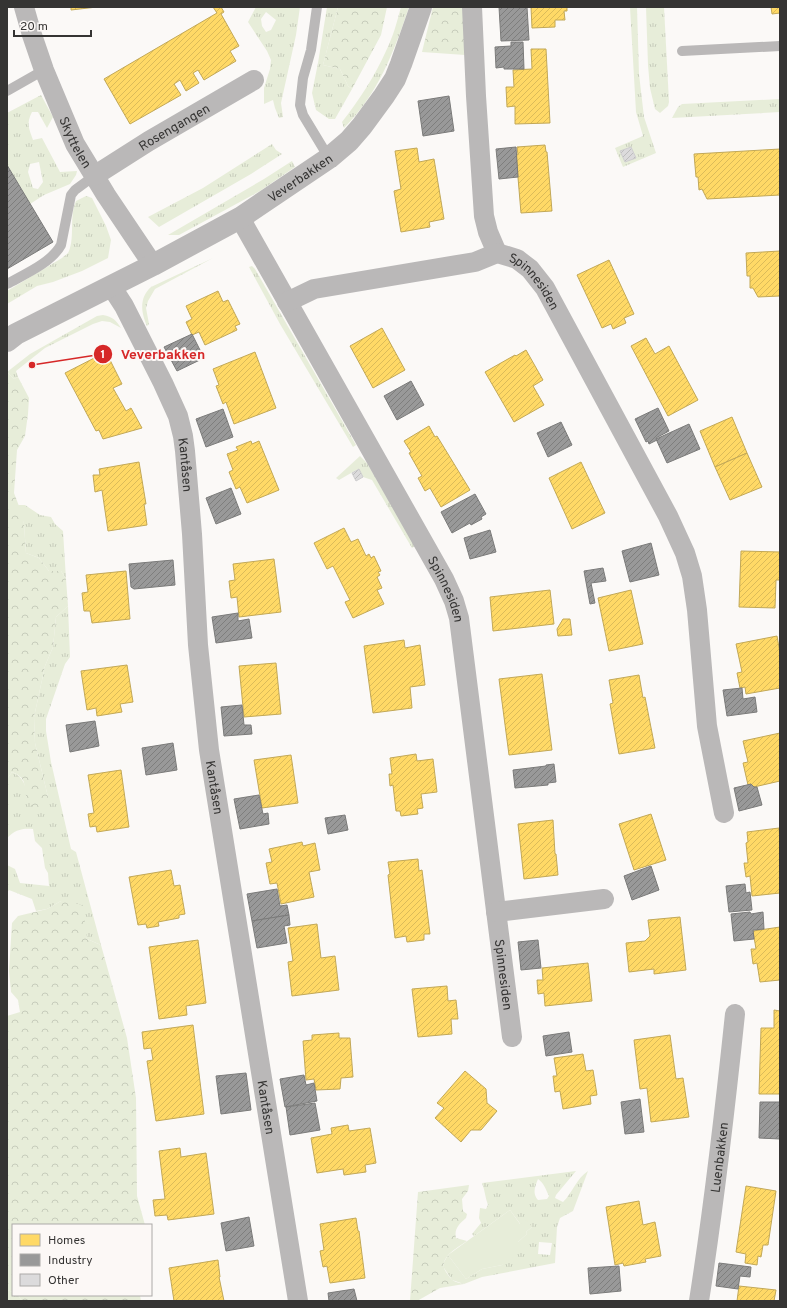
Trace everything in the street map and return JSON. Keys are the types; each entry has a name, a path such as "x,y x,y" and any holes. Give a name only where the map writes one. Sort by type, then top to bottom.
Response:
{"street":[{"name":"Skyttelen","path":"24,7 44,70 75,144 94,176 153,264"},
{"name":"Veverbakken","path":"7,341 16,334 240,218 329,158 349,141 362,126 395,79 421,7"},
{"name":"Spinnesiden","path":"472,7 484,216 488,232 497,253"},
{"name":"Rosengangen","path":"94,176 149,141 254,80"},
{"name":"Spinnesiden","path":"240,218 440,572 454,601 459,618 512,1037"},
{"name":"Spinnesiden","path":"287,302 314,289 475,262 497,253 518,259 530,269 545,288 668,516 685,553 692,576 697,610 707,726 724,813"},
{"name":"Kantåsen","path":"111,286 124,306 163,383 178,416 183,436 192,534 198,645 209,750 298,1301"},
{"path":"496,912 604,899"},
{"name":"Luenbakken","path":"699,1301 716,1190 735,1014"}],"lane":[{"path":"317,7 311,50 303,78 300,105 302,115 329,158"},
{"path":"682,51 780,46"},
{"path":"7,90 44,70"},
{"path":"7,284 49,259 58,251 61,245 71,195 74,190 94,176"}],"green space":[{"path":"256,7 300,7 296,35 281,103 283,117 279,118 273,100 264,104 264,88 270,69 271,60 267,51 248,22","holes":["266,12 276,20 271,30 266,32 262,26 261,19"]},
{"path":"327,7 338,7 323,65 340,69 348,86 352,89 335,119 329,119 316,110 312,93"},
{"path":"338,7 387,7 381,35 352,89 348,86 340,69 323,65"},
{"path":"401,7 409,7 384,72 376,87 356,115 344,128 342,122 366,88 382,60 393,35"},
{"path":"433,7 463,7 465,55 422,52"},
{"path":"630,7 637,7 639,74 644,117 656,153 623,167 615,148 643,136 636,112","holes":["631,147 636,158 625,162 620,151"]},
{"path":"646,7 664,7 669,102 668,106 660,113 655,109 650,88"},
{"path":"41,95 53,117 47,128 38,112 32,112 29,123 30,133 33,140 42,138 60,172 77,171 70,184 44,195 30,204 7,165 7,113","holes":["39,162 43,182 38,189 33,188 28,172 30,164"]},
{"path":"780,99 780,112 672,118 678,107 682,104"},
{"path":"272,144 276,150 282,154 251,174 159,227 148,217 203,188"},
{"path":"292,161 295,167 260,191 179,235 168,235 264,179"},
{"path":"86,196 92,198 106,226 111,240 108,258 82,271 53,282 37,286 7,304 7,291 68,253 72,239 74,207 76,201"},
{"path":"213,258 155,289 146,308 149,324 147,326 143,316 142,305 147,291 151,287"},
{"path":"252,266 356,445 353,447 280,324 249,267"},
{"path":"103,315 114,319 121,328 110,322 102,321 93,324 45,348 16,371 18,377 14,379 7,372 30,354 97,316"},
{"path":"7,372 14,379 18,377 29,398 25,436 17,450 14,493 24,524 26,553 39,558 49,571 61,571 66,579 68,606 56,617 53,647 45,666 34,717 35,743 48,797 48,808 34,809 28,799 21,777 12,772 7,779"},
{"path":"360,456 367,463 415,546 412,548 372,480 363,477 358,469 339,480 336,478"},
{"path":"18,505 25,505 40,515 51,517 55,524 63,531 66,579 61,571 49,571 39,558 26,553 24,524"},
{"path":"68,606 70,657 65,664 46,719 46,731 51,762 71,849 76,852 101,945 87,939 85,930 61,901 47,909 36,911 32,899 9,890 7,893 7,865 15,869 20,883 49,886 48,873 45,868 42,848 35,841 33,829 19,830 7,838 7,779 12,772 19,776 24,782 27,798 48,797 35,743 34,717 45,666 53,647 56,617"},
{"path":"61,901 83,905 87,939 101,945 127,1038 136,1098 137,1196 145,1224 12,1224 12,1292 7,1290 7,1016 20,1012 18,1000 11,992 9,971 12,923 18,916 47,909"},
{"path":"576,1171 556,1195 555,1198 563,1202 580,1178 588,1171 573,1211 560,1218 557,1227 555,1263 482,1277 464,1284 452,1280 444,1268 444,1262 448,1255 466,1279 482,1269 502,1265 518,1242 532,1227 521,1225 510,1210 474,1236 472,1234 481,1223 479,1218 480,1208 486,1209 488,1205 482,1183","holes":["538,1179 549,1196 547,1199 538,1200 535,1195","539,1242 552,1243 550,1255 538,1254"]},
{"path":"469,1185 468,1191 462,1199 463,1211 467,1214 466,1218 461,1222 456,1232 456,1238 467,1241 449,1254 444,1262 446,1272 450,1277 455,1282 464,1284 440,1288 417,1301 410,1301 418,1192"},
{"path":"510,1210 520,1224 527,1220 532,1227 518,1242 523,1250 502,1265 482,1269 466,1279 448,1255"},
{"path":"7,1290 12,1292 12,1296 19,1296 22,1301 7,1301"},
{"path":"19,1296 140,1296 141,1301 22,1301"}],"building: Homes":[{"path":"71,7 97,7 71,10"},
{"path":"213,7 221,7 224,12 221,14 239,46 230,51 236,61 204,80 198,70 193,73 199,83 186,91 180,80 174,84 181,95 130,124 104,79 217,13"},
{"path":"531,7 567,7 567,11 564,11 565,20 555,20 555,27 532,28"},
{"path":"771,7 780,7 780,13 772,14"},
{"path":"531,49 546,49 550,123 515,124 515,106 507,107 506,87 514,87 513,70 532,69"},
{"path":"545,145 547,152 552,211 521,213 516,154 518,155 517,147"},
{"path":"417,148 419,162 434,159 444,219 429,222 430,227 401,232 394,191 401,189 395,151"},
{"path":"780,149 780,195 707,199 702,189 699,190 694,154"},
{"path":"780,251 780,296 758,297 753,288 750,288 750,276 747,276 746,253"},
{"path":"609,260 634,314 624,318 626,323 613,329 611,324 602,328 577,275"},
{"path":"218,291 223,302 228,300 240,324 235,326 237,330 205,345 199,332 192,335 186,322 192,319 186,306"},
{"path":"382,328 405,370 373,388 350,346"},
{"path":"646,338 655,354 669,346 698,400 668,416 631,346"},
{"path":"526,350 543,380 533,386 544,405 514,422 485,372"},
{"path":"106,352 122,384 113,388 126,411 131,408 142,428 103,439 99,430 96,431 65,373"},
{"path":"255,352 276,408 234,424 226,402 223,404 216,386 219,385 213,369"},
{"path":"732,417 747,453 715,467 700,431"},
{"path":"429,426 435,437 437,436 470,490 441,507 430,488 425,491 418,478 422,476 404,441"},
{"path":"251,441 252,444 259,441 279,490 247,503 240,487 236,489 229,472 233,470 227,454 238,450 236,447"},
{"path":"747,453 762,487 730,500 715,467"},
{"path":"139,462 146,504 144,504 147,525 108,531 102,490 95,492 93,475 100,475 99,469"},
{"path":"581,462 605,513 572,529 549,478"},
{"path":"344,528 351,542 358,539 366,556 369,554 371,558 374,556 381,571 378,572 380,575 377,577 382,588 377,590 384,604 353,618 345,602 350,600 333,566 327,569 314,543"},
{"path":"741,551 780,552 780,580 776,580 775,608 739,607"},
{"path":"274,559 281,612 239,617 237,597 231,598 229,581 235,580 233,564"},
{"path":"126,571 130,619 92,623 90,611 84,611 82,593 88,592 86,575"},
{"path":"550,590 554,624 493,631 490,597"},
{"path":"631,590 643,644 609,651 598,598"},
{"path":"563,619 570,619 572,635 558,636 557,629"},
{"path":"777,636 780,653 780,688 746,694 745,687 740,688 737,673 742,672 736,644"},
{"path":"404,640 405,648 420,645 425,685 410,687 412,708 373,713 364,646"},
{"path":"276,663 281,714 244,717 239,666"},
{"path":"127,665 133,702 120,704 122,712 97,716 96,708 87,710 81,671"},
{"path":"542,674 552,750 509,755 499,679"},
{"path":"639,675 655,748 619,754 610,704 613,703 609,680"},
{"path":"780,733 780,781 754,787 751,784 748,785 743,763 748,762 743,741"},
{"path":"416,754 417,761 433,759 437,792 421,794 423,808 417,809 418,814 401,816 400,811 396,811 393,785 390,786 389,774 392,774 390,758"},
{"path":"291,755 298,803 262,808 254,760"},
{"path":"121,770 129,827 97,832 96,826 90,827 88,814 94,813 88,775"},
{"path":"651,814 666,860 634,870 619,824"},
{"path":"553,820 558,875 524,879 518,824"},
{"path":"779,828 780,893 752,896 750,876 746,877 744,863 748,863 746,843 748,842 747,832"},
{"path":"302,842 303,846 315,843 320,870 309,872 314,897 281,904 277,883 270,884 266,863 272,862 269,849"},
{"path":"418,859 419,871 422,870 430,934 424,934 424,940 407,942 406,936 395,938 388,862"},
{"path":"171,870 174,886 180,885 185,914 179,915 179,918 158,922 159,926 147,928 146,924 138,925 129,877"},
{"path":"680,917 686,970 654,974 654,969 629,972 626,943 645,941 650,936 648,920"},
{"path":"317,924 321,958 335,956 339,990 292,996 288,962 293,961 288,928"},
{"path":"780,927 780,980 760,982 757,963 753,964 751,949 756,949 753,931"},
{"path":"198,940 206,1003 186,1006 187,1015 159,1019 149,947"},
{"path":"588,963 592,1001 545,1006 544,993 538,994 537,980 543,980 542,968"},
{"path":"447,986 448,1001 456,1000 458,1019 451,1019 452,1034 418,1037 412,989"},
{"path":"774,1010 780,1011 780,1094 759,1094 761,1028 774,1028"},
{"path":"193,1025 204,1114 156,1121 147,1061 153,1060 151,1048 144,1049 142,1032"},
{"path":"339,1033 339,1038 350,1038 353,1077 341,1078 340,1089 316,1090 314,1079 306,1080 303,1041 312,1040 312,1035"},
{"path":"670,1035 676,1079 683,1078 689,1117 651,1122 647,1088 640,1089 634,1040"},
{"path":"583,1054 586,1071 593,1070 597,1095 590,1096 591,1104 563,1109 560,1091 555,1092 553,1076 557,1076 554,1058"},
{"path":"465,1071 486,1089 487,1103 497,1111 481,1130 471,1130 461,1142 435,1118 444,1108 437,1103"},
{"path":"348,1125 349,1131 370,1128 376,1163 365,1165 366,1172 344,1175 343,1169 317,1173 311,1138 332,1134 331,1128"},
{"path":"180,1148 181,1157 206,1153 214,1214 168,1220 167,1215 155,1216 153,1200 165,1199 159,1151"},
{"path":"746,1186 776,1191 768,1245 763,1245 761,1257 758,1256 757,1265 745,1263 746,1254 736,1252"},
{"path":"639,1201 643,1225 655,1222 661,1256 645,1259 646,1262 624,1266 623,1263 615,1265 606,1207"},
{"path":"356,1218 365,1278 330,1283 327,1266 323,1267 320,1251 324,1250 320,1224"},
{"path":"218,1260 219,1277 224,1301 174,1301 169,1268"},
{"path":"739,1286 776,1290 774,1301 737,1301"}],"building: Industry":[{"path":"499,7 527,7 529,40 501,41"},
{"path":"511,42 523,42 524,69 504,69 504,67 496,68 495,47 511,46"},
{"path":"449,96 454,131 423,136 418,101"},
{"path":"516,147 518,177 499,179 496,149"},
{"path":"7,165 53,242 7,269"},
{"path":"192,334 204,358 177,371 164,347"},
{"path":"411,381 424,405 397,420 384,396"},
{"path":"658,408 669,431 656,438 657,440 649,444 648,441 646,442 635,419"},
{"path":"223,409 233,437 206,447 196,419"},
{"path":"561,422 572,445 548,457 537,433"},
{"path":"689,424 700,449 667,463 656,439"},
{"path":"231,488 241,514 216,524 206,498"},
{"path":"475,494 486,514 481,517 482,519 471,525 470,523 452,533 441,512"},
{"path":"490,530 496,552 470,559 464,538"},
{"path":"651,543 659,575 630,582 622,551"},
{"path":"173,560 175,585 134,589 131,587 129,564"},
{"path":"603,568 606,581 591,583 595,603 590,604 584,571"},
{"path":"238,613 238,621 249,619 252,638 216,643 212,617"},
{"path":"742,688 743,699 755,697 757,712 727,716 723,690"},
{"path":"242,705 244,725 251,725 252,734 224,736 221,707"},
{"path":"95,721 99,746 70,752 66,725"},
{"path":"173,743 177,770 146,775 142,748"},
{"path":"554,764 556,782 548,783 548,785 515,788 513,770"},
{"path":"751,784 754,787 757,787 762,805 739,811 734,788"},
{"path":"259,795 263,814 268,813 269,824 240,829 234,799"},
{"path":"345,815 348,830 328,834 325,818"},
{"path":"651,866 659,890 632,900 624,876"},
{"path":"745,884 746,893 750,892 752,910 729,912 726,886"},
{"path":"277,889 280,906 287,905 289,915 252,921 247,894"},
{"path":"750,912 751,914 763,912 764,929 753,930 754,939 734,941 731,914"},
{"path":"289,915 290,925 284,926 287,943 257,948 252,921"},
{"path":"538,940 541,968 521,970 518,942"},
{"path":"569,1032 572,1052 546,1056 543,1036"},
{"path":"246,1073 251,1110 221,1114 216,1076"},
{"path":"304,1075 306,1085 314,1083 317,1101 285,1107 280,1079"},
{"path":"640,1099 644,1132 625,1134 621,1102"},
{"path":"760,1102 780,1102 780,1139 759,1138"},
{"path":"315,1103 320,1130 290,1135 286,1107"},
{"path":"249,1217 254,1246 226,1251 221,1223"},
{"path":"719,1263 751,1267 750,1277 740,1276 738,1289 716,1286"},
{"path":"619,1266 621,1291 590,1294 588,1268"},
{"path":"354,1289 357,1301 329,1301 328,1293"}],"building: Other":[{"path":"631,147 636,158 625,162 620,151"},
{"path":"359,469 363,477 356,481 352,473"}],"place":[{"name":"Veverbakken","path":"32,365"}]}
